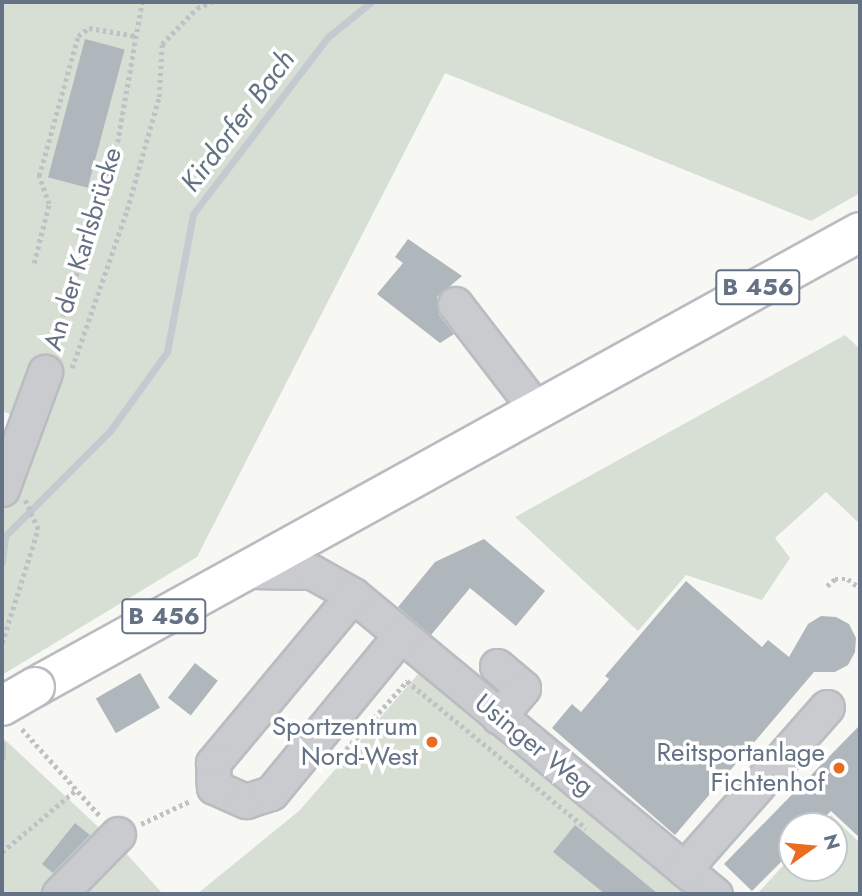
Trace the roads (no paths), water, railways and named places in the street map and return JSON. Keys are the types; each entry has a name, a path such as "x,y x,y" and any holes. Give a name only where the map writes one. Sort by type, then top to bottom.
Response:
{"main road":[{"name":"B 456","path":"12,718 35,687 251,571 535,408 860,232"}],"street":[{"path":"455,304 535,408"},
{"name":"An der Karlsbrücke","path":"12,492 56,376"},
{"name":"Usinger Weg","path":"251,571 312,572 353,595 715,894"},
{"path":"353,595 212,763 208,790 246,801 271,793 400,636"},
{"path":"497,666 523,688 499,717"},
{"path":"684,869 827,707"},
{"path":"59,894 118,834"}],"waterway":[{"name":"Kirdorfer Bach","path":"2,562 5,536 110,431 167,352 193,214 328,37 371,2"},
{"name":"Kirdorfer Bach","path":"2,744 2,757"}],"place":[{"name":"Sportzentrum Nord-West","path":"432,742"},
{"name":"Reitsportanlage Fichtenhof","path":"839,768"}]}
